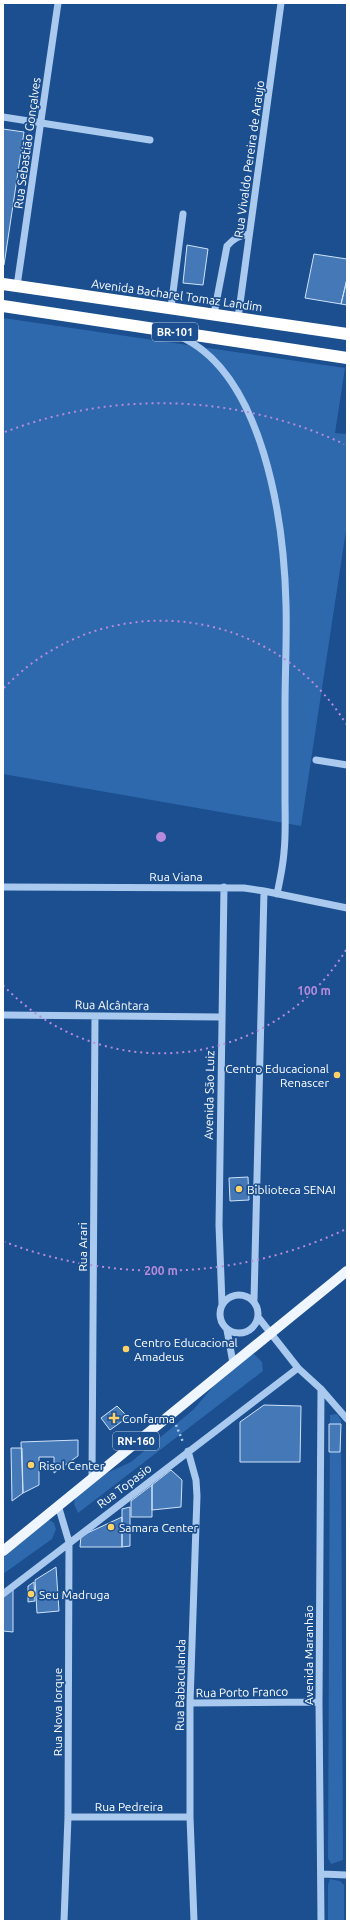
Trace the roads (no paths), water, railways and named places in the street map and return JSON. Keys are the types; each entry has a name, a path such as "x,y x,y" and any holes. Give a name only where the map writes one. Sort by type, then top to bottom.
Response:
{"highway":[{"name":"Avenida Bacharel Tomaz Landim","path":"3,284 347,334"},
{"name":"BR-101","path":"3,306 347,358"}],"main road":[{"name":"RN-160","path":"3,1551 347,1271"}],"street":[{"name":"Rua Sebastião Gonçalves","path":"17,286 58,3"},
{"name":"Rua Vivaldo Pereira de Araujo","path":"238,318 281,3"},
{"path":"3,117 150,140"},
{"path":"171,308 183,214"},
{"path":"214,314 227,246 233,239 249,234"},
{"path":"164,330 195,344 228,378 242,398 254,424 262,448 279,524 286,604 285,807 284,851 277,894"},
{"path":"316,760 347,765"},
{"name":"Rua Viana","path":"3,887 224,887 264,891 347,908"},
{"name":"Avenida São Luiz","path":"222,1304 219,1225 224,887"},
{"path":"227,1330 235,1333 243,1333 250,1330 258,1317 258,1311 254,1300 257,1228 264,891"},
{"name":"Rua Alcântara","path":"3,1015 221,1017"},
{"name":"Rua Arari","path":"92,1478 94,1016"},
{"path":"233,1363 227,1330 221,1321 220,1315 222,1304 229,1298 237,1295 246,1296 254,1300"},
{"path":"258,1317 298,1368 321,1389 347,1419"},
{"name":"Rua Topasio","path":"3,1594 298,1368"},
{"name":"Avenida Maranhão","path":"321,1389 319,1702 321,1921"},
{"name":"Rua Babaculanda","path":"188,1452 196,1480 197,1496 190,1703 190,1817 194,1921"},
{"name":"Rua Nova Iorque","path":"58,1505 69,1542 68,1817 64,1921"},
{"name":"Rua Porto Franco","path":"190,1703 319,1702"},
{"name":"Rua Pedreira","path":"68,1817 190,1817"},
{"path":"321,1874 347,1875"}],"place":[{"name":"Centro Educacional Renascer","path":"337,1075"},
{"name":"Biblioteca SENAI","path":"239,1189"},
{"name":"Centro Educacional Amadeus","path":"126,1349"},
{"name":"Confarma","path":"114,1418"},
{"name":"Risol Center","path":"31,1465"},
{"name":"Samara Center","path":"111,1527"},
{"name":"Seu Madruga","path":"31,1594"}]}
